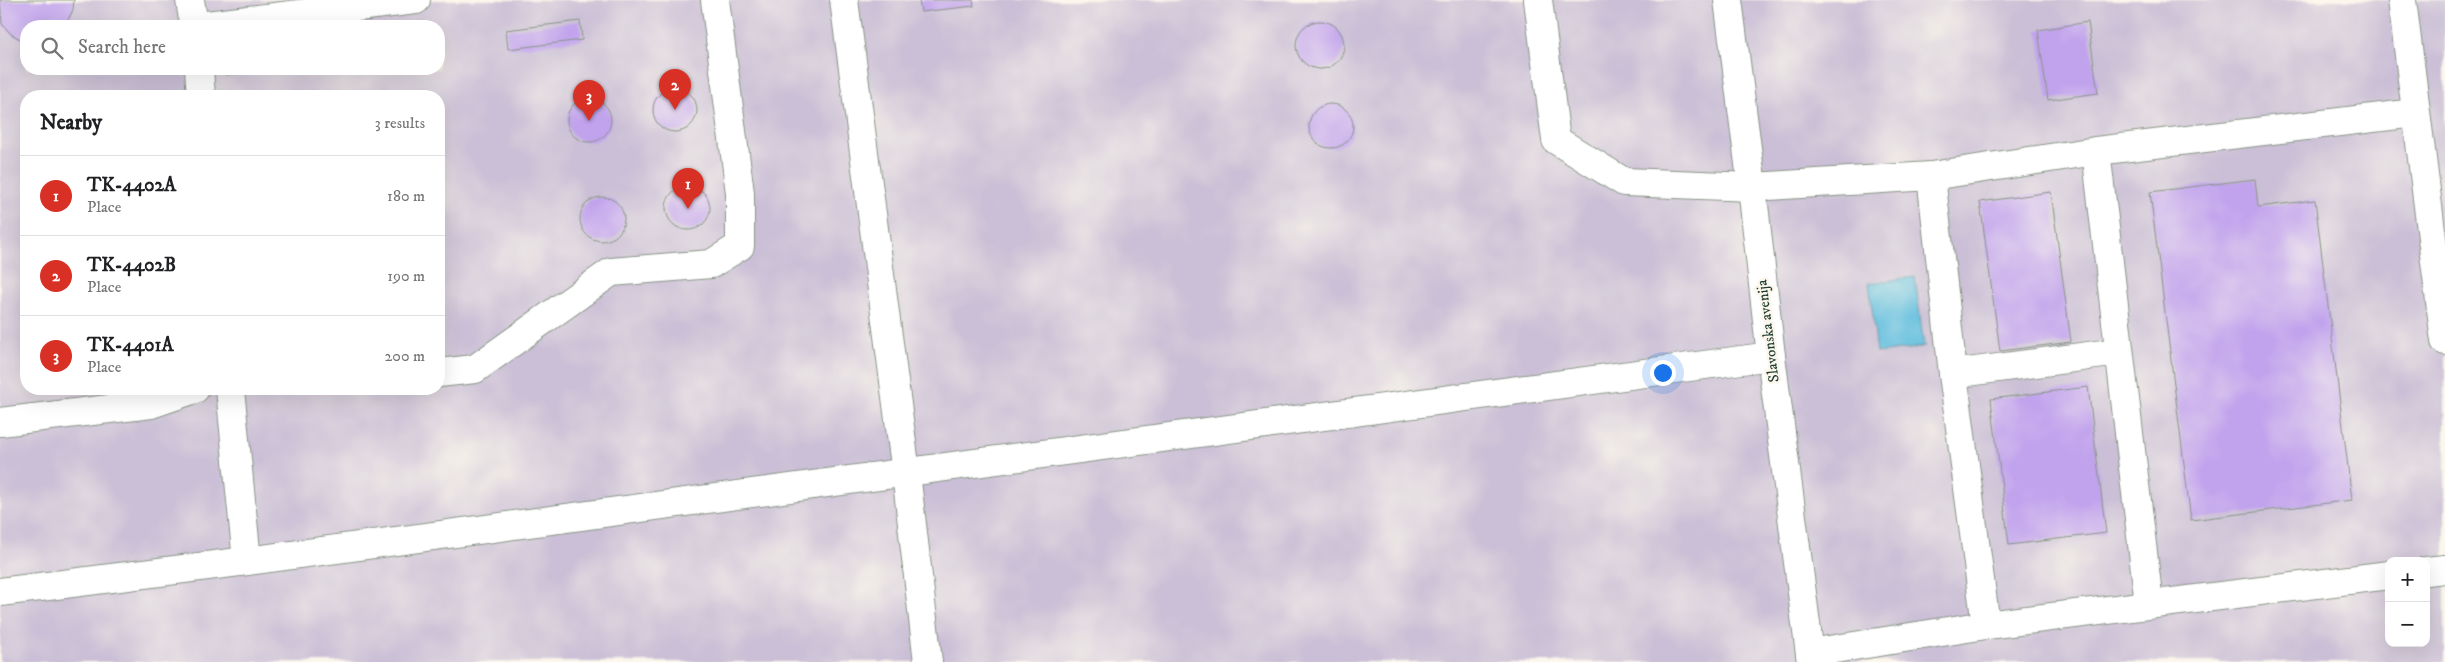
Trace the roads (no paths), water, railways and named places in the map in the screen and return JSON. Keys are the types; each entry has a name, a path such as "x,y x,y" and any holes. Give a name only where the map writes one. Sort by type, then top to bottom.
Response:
{"street":[{"path":"190,0 195,20"},
{"path":"242,20 371,3 416,0"},
{"path":"445,372 475,369 611,272 711,264 740,246 740,193 715,0"},
{"path":"844,0 906,473 928,662"},
{"path":"1538,0 1556,140 1624,182 1752,187 1931,176 2096,151 2415,113"},
{"name":"Slavonska avenija","path":"1728,0 1771,356 1811,657"},
{"path":"2402,0 2415,113 2435,182 2445,342"},
{"path":"199,75 201,90"},
{"path":"2096,151 2118,352 2150,604"},
{"path":"1931,176 1953,374 1986,626"},
{"path":"1953,374 2118,352"},
{"path":"0,592 247,561 1771,356"},
{"path":"0,422 150,404 177,395"},
{"path":"231,395 247,561"},
{"path":"2430,570 2445,568"},
{"path":"1811,657 1986,626 2385,575"}],"water":[{"path":"1915,277 1924,347 1877,353 1869,283"}],"place":[{"name":"TK-4402B","path":"675,110"},
{"name":"TK-4401A","path":"589,121"},
{"name":"TK-4402A","path":"688,209"}]}
